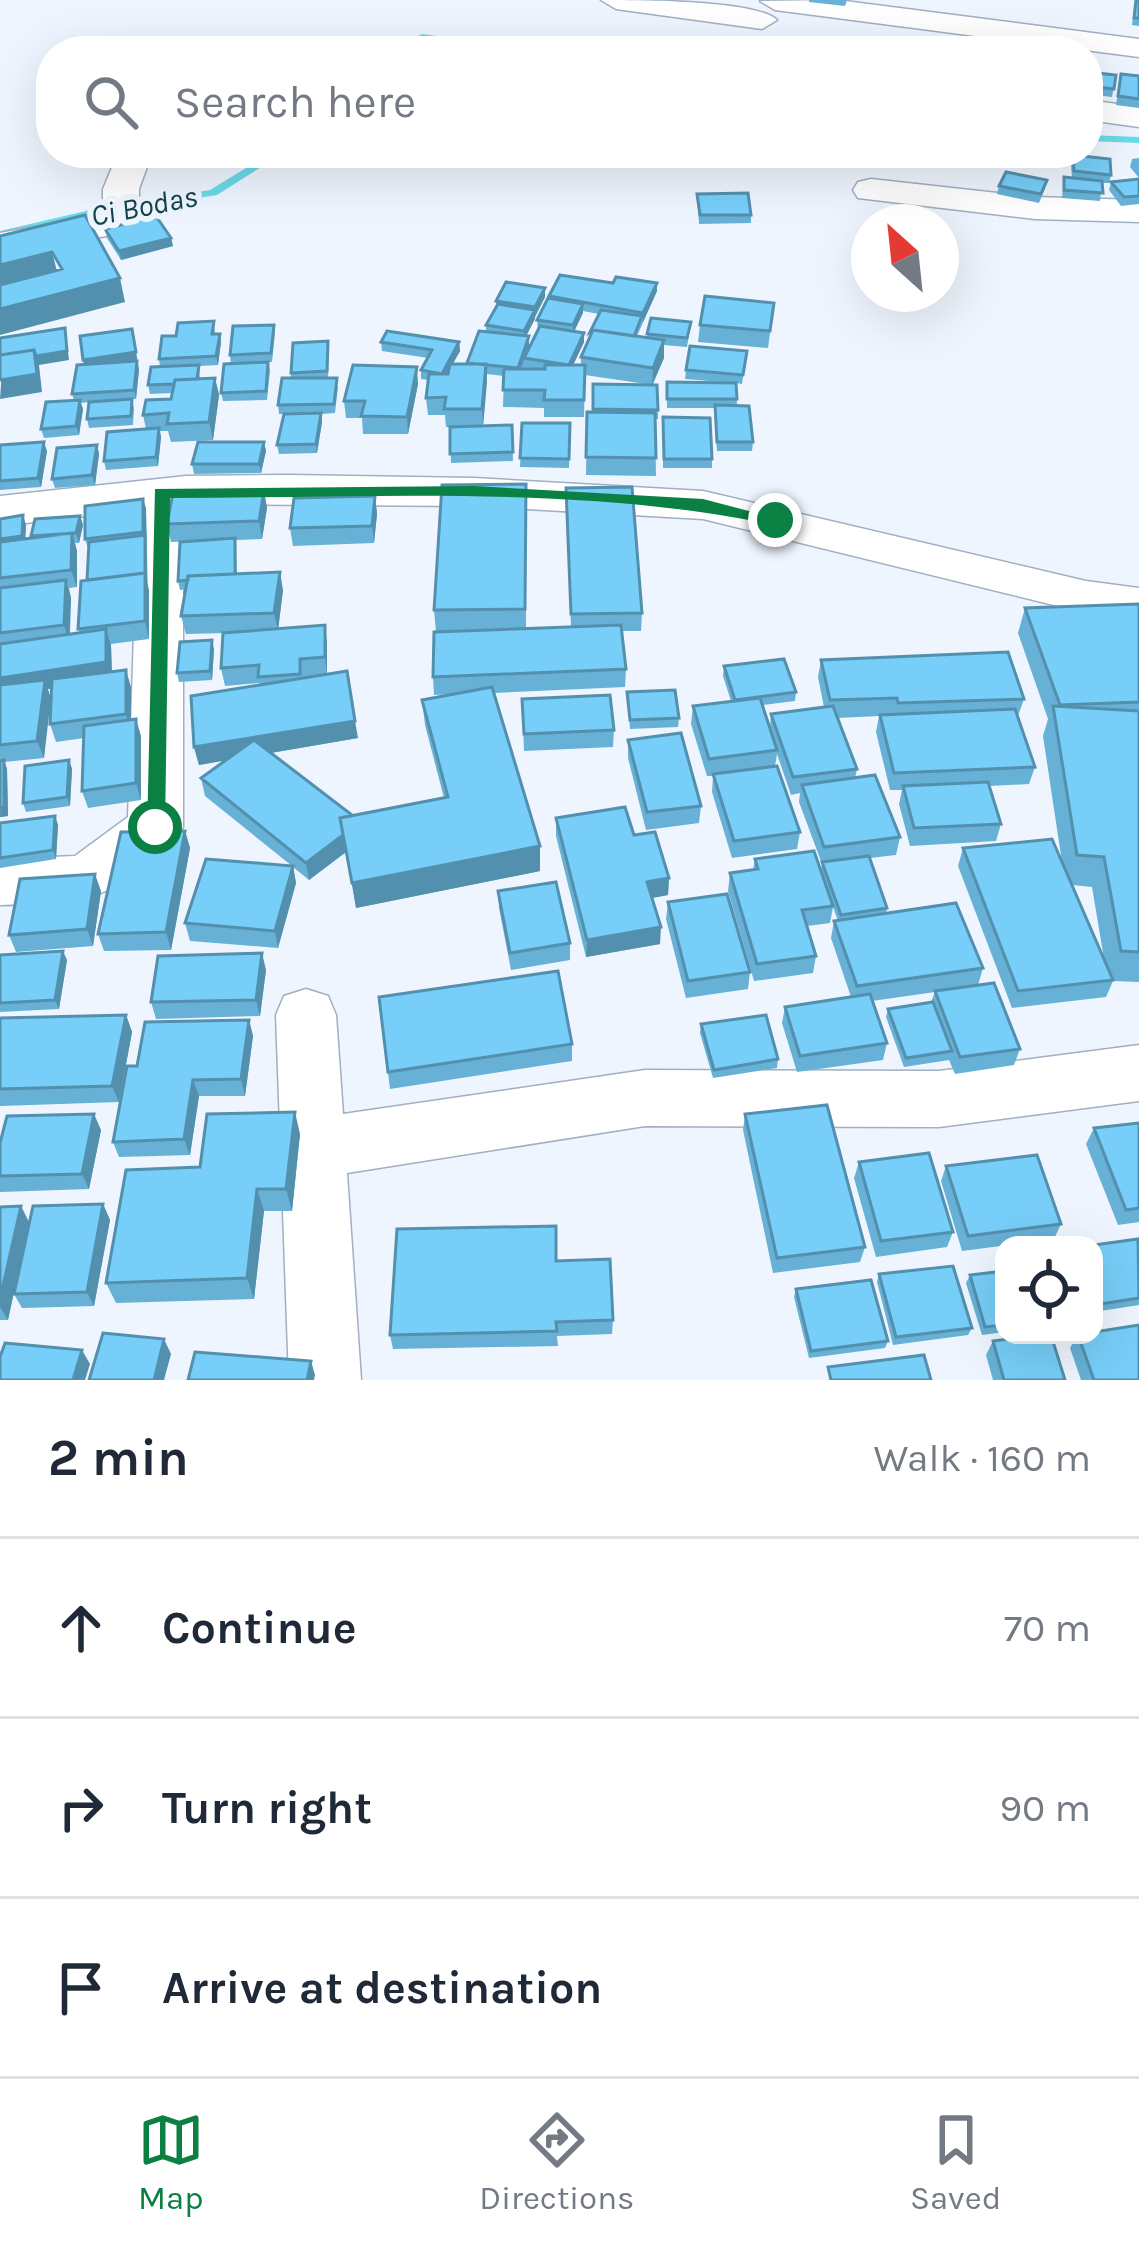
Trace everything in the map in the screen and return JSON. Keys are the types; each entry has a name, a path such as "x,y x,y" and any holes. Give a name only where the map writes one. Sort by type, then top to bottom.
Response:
{"street":[{"path":"616,0 929,10 1037,36"},
{"path":"1076,36 1086,0"},
{"path":"753,36 771,7"},
{"path":"1103,46 1139,48"},
{"path":"1103,112 1139,117"},
{"path":"0,244 121,223 121,202 131,168"},
{"path":"871,190 1035,208 1139,211"},
{"path":"0,511 161,493 474,492 703,505 1065,592 1139,605"},
{"path":"0,881 87,878 155,827 161,493"},
{"path":"306,1015 326,1380"},
{"path":"310,1149 645,1098 939,1099 1139,1073"}],"building":[{"path":"1103,74 1116,75 1114,89 1103,88"},
{"path":"1121,74 1139,76 1139,99 1118,96"},
{"path":"1103,158 1110,159 1111,175 1074,171 1103,168"},
{"path":"1006,172 1047,180 1041,194 999,186"},
{"path":"1064,177 1102,181 1103,193 1064,190"},
{"path":"1139,179 1139,196 1124,197 1111,182"},
{"path":"748,193 751,215 700,215 697,194"},
{"path":"85,215 120,278 0,309 0,285 62,269 52,252 0,265 0,236"},
{"path":"156,216 171,238 119,251 105,229"},
{"path":"560,275 613,283 616,277 657,283 643,313 549,296"},
{"path":"506,282 545,288 535,307 496,301"},
{"path":"705,296 774,303 770,331 700,325"},
{"path":"548,298 583,304 573,325 537,320"},
{"path":"498,304 535,310 524,331 486,325"},
{"path":"601,310 642,316 634,336 590,332"},
{"path":"651,318 691,322 687,338 647,334"},
{"path":"214,321 212,334 220,334 216,356 159,359 162,336 176,336 178,323"},
{"path":"274,325 271,353 230,355 233,326"},
{"path":"540,326 584,333 569,365 524,358"},
{"path":"65,328 67,351 0,355 0,338"},
{"path":"132,329 136,352 83,360 80,336"},
{"path":"593,330 664,340 653,368 581,357"},
{"path":"387,331 459,342 442,374 421,370 432,350 381,342"},
{"path":"479,331 529,336 518,368 467,363"},
{"path":"328,341 327,371 291,373 293,343"},
{"path":"690,346 747,351 743,375 686,370"},
{"path":"34,350 37,374 0,380 0,355"},
{"path":"137,361 134,390 72,394 77,365"},
{"path":"268,362 266,391 221,393 224,364"},
{"path":"450,364 486,364 482,409 444,409 446,397 426,398 429,374 448,374"},
{"path":"199,365 197,379 148,385 151,367"},
{"path":"353,365 417,367 407,417 361,416 365,401 344,401"},
{"path":"545,365 585,365 584,400 544,400 545,390 503,390 504,369 545,369"},
{"path":"215,378 209,422 167,424 169,413 143,415 146,400 171,399 175,380"},
{"path":"282,378 337,378 334,404 278,405"},
{"path":"667,382 736,383 737,399 667,399"},
{"path":"593,384 657,385 658,410 593,409"},
{"path":"132,399 131,416 87,419 89,402"},
{"path":"80,400 76,426 41,429 46,402"},
{"path":"715,405 749,406 753,442 717,442"},
{"path":"587,412 655,413 656,458 586,457"},
{"path":"321,413 316,444 277,445 284,414"},
{"path":"663,417 710,418 712,459 664,459"},
{"path":"522,423 570,423 569,459 520,458"},
{"path":"512,425 513,452 450,454 450,427"},
{"path":"159,428 156,457 104,461 107,432"},
{"path":"44,442 38,478 0,481 0,445"},
{"path":"198,442 264,442 259,464 192,464"},
{"path":"97,445 92,475 52,479 57,448"},
{"path":"526,484 525,609 434,610 442,485"},
{"path":"632,487 642,613 571,614 566,488"},
{"path":"264,491 259,521 167,524 173,493"},
{"path":"375,496 372,526 290,528 294,498"},
{"path":"143,499 143,532 85,539 85,506"},
{"path":"23,515 22,536 0,539 0,519"},
{"path":"80,516 76,533 31,536 35,519"},
{"path":"72,533 71,570 0,578 0,542"},
{"path":"145,535 145,573 87,580 89,542"},
{"path":"235,538 235,574 188,576 178,581 180,542"},
{"path":"280,572 274,613 181,616 188,576"},
{"path":"145,573 145,621 78,629 81,581"},
{"path":"66,580 64,625 0,633 0,588"},
{"path":"1139,604 1139,702 1060,705 1025,608"},
{"path":"325,625 325,657 300,659 300,674 258,677 259,665 221,668 223,633"},
{"path":"621,625 626,669 433,677 434,632"},
{"path":"106,629 106,662 0,678 0,644"},
{"path":"212,640 210,671 177,673 180,642"},
{"path":"1008,652 1024,699 830,700 821,660"},
{"path":"784,659 796,692 735,700 724,666"},
{"path":"126,670 126,714 50,724 52,679"},
{"path":"347,671 355,721 194,747 191,696"},
{"path":"45,680 37,741 0,745 0,685"},
{"path":"492,687 540,846 352,883 340,818 448,797 422,700"},
{"path":"675,690 679,718 630,720 627,692"},
{"path":"610,695 614,730 524,734 522,699"},
{"path":"760,698 777,750 709,759 693,706"},
{"path":"833,706 857,769 793,777 771,714"},
{"path":"1053,706 1139,711 1139,952 1121,951 1104,857 1077,855"},
{"path":"1015,709 1035,767 894,773 880,715"},
{"path":"136,719 136,783 82,791 84,726"},
{"path":"681,733 701,806 647,812 628,740"},
{"path":"254,740 352,815 340,818 343,835 306,863 201,778"},
{"path":"4,760 4,807 0,808 0,761"},
{"path":"69,760 67,797 23,803 25,766"},
{"path":"777,766 800,832 734,841 713,774"},
{"path":"875,775 900,837 824,847 802,785"},
{"path":"988,782 1001,824 914,828 903,786"},
{"path":"625,807 634,835 655,832 669,878 647,882 661,927 587,940 556,818"},
{"path":"55,816 53,850 0,858 0,823"},
{"path":"185,831 166,932 98,934 121,832"},
{"path":"1052,839 1113,980 1018,991 963,848"},
{"path":"814,851 833,906 802,910 816,956 757,964 730,873 758,869 755,859"},
{"path":"869,856 887,908 841,915 822,862"},
{"path":"206,859 293,866 275,931 185,923"},
{"path":"95,874 87,929 9,935 20,879"},
{"path":"556,882 570,943 510,953 498,891"},
{"path":"727,894 750,972 688,981 668,902"},
{"path":"956,903 983,968 857,986 834,921"},
{"path":"63,951 55,1000 0,1003 0,955"},
{"path":"262,953 256,1000 151,1002 158,956"},
{"path":"558,971 572,1044 388,1072 379,997"},
{"path":"994,983 1020,1049 960,1057 935,991"},
{"path":"870,994 887,1043 800,1056 785,1007"},
{"path":"933,1002 952,1051 906,1058 888,1009"},
{"path":"126,1015 112,1086 0,1089 0,1018"},
{"path":"766,1015 778,1059 714,1070 701,1024"},
{"path":"249,1020 241,1079 193,1080 184,1139 113,1142 127,1066 137,1066 145,1022"},
{"path":"827,1105 865,1247 777,1258 745,1114"},
{"path":"295,1112 286,1189 257,1189 247,1278 106,1283 126,1170 200,1167 207,1114"},
{"path":"94,1114 82,1174 0,1176 0,1143 7,1116"},
{"path":"1139,1123 1139,1208 1126,1210 1094,1128"},
{"path":"929,1153 953,1232 881,1241 859,1162"},
{"path":"1037,1155 1061,1224 968,1236 946,1166"},
{"path":"103,1204 87,1292 14,1294 33,1206"},
{"path":"21,1206 0,1299 0,1207"},
{"path":"556,1226 556,1261 610,1259 613,1320 556,1322 557,1331 390,1335 397,1229"},
{"path":"1138,1239 1139,1298 1103,1304 1103,1244"},
{"path":"953,1266 972,1328 896,1337 879,1274"},
{"path":"995,1272 995,1326 985,1327 970,1275"},
{"path":"871,1280 888,1341 811,1351 796,1289"},
{"path":"1139,1325 1139,1380 1094,1380 1081,1344 1103,1344 1103,1331"},
{"path":"103,1333 164,1339 154,1380 89,1380"},
{"path":"993,1341 1054,1344 1065,1380 1004,1380"},
{"path":"5,1343 82,1350 73,1380 0,1380"},
{"path":"195,1352 311,1361 307,1380 188,1380"},
{"path":"924,1355 931,1380 831,1380 828,1367"}],"waterway":[{"name":"Ci Bodas","path":"1103,139 1139,140"},
{"name":"Ci Bodas","path":"0,234 103,210 213,193 254,168"}],"route":[{"path":"155,827 161,493 474,492 703,505 775,520"}]}
